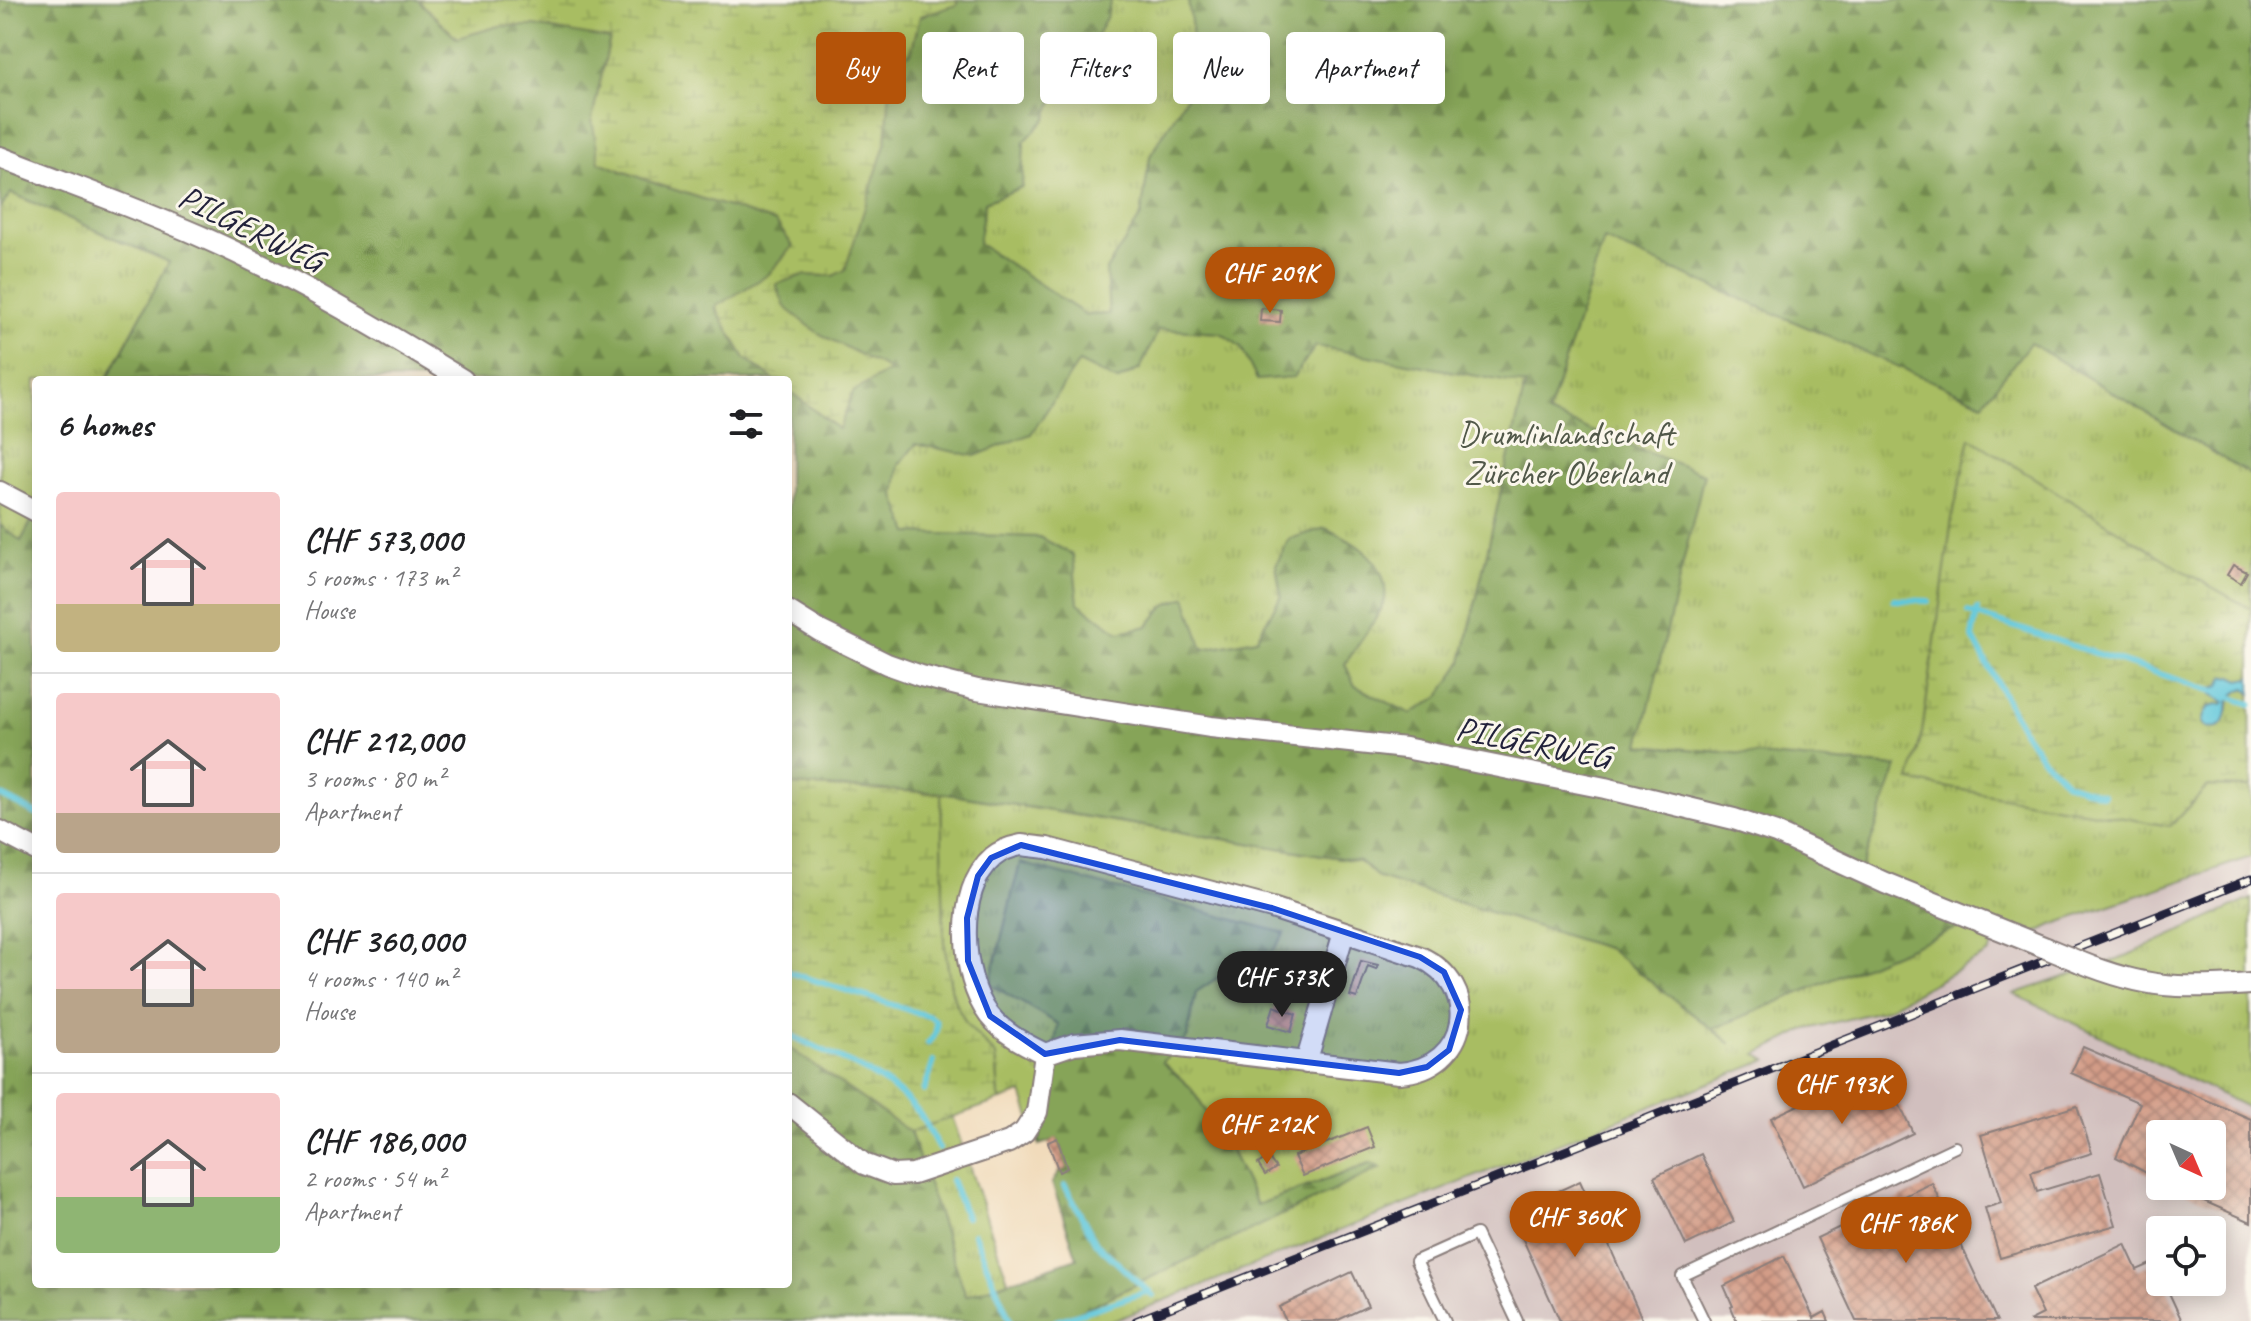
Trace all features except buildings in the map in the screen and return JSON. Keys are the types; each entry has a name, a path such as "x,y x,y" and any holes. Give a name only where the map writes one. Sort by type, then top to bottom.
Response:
{"street":[{"name":"PILGERWEG","path":"0,157 202,237 358,317 456,376"},
{"path":"0,492 32,509"},
{"name":"PILGERWEG","path":"792,614 887,664 977,690 1211,727 1405,748 1605,788 1734,819 1776,833 1885,883 2131,981 2201,987 2251,984"},
{"path":"0,831 32,848"},
{"path":"1033,845 1272,908 1344,932 1433,963 1452,983 1461,1010 1456,1038 1449,1050 1427,1067 1413,1072 1385,1072 1120,1040 1074,1044 1045,1054 1012,1036 990,1016 975,986 968,961 967,918 974,887 991,858 1010,847 1033,845"},
{"path":"1306,1063 1344,932"},
{"path":"792,1106 864,1164 893,1175 913,1174 1009,1142 1024,1132 1037,1112 1045,1054"}],"lane":[{"path":"1704,1321 1682,1276 1955,1147"},
{"path":"1445,1321 1416,1261 1476,1234 1517,1321"}],"highlighted area":[{"path":"1021,845 1272,908 1420,957 1444,972 1461,1010 1449,1050 1427,1067 1399,1073 1120,1040 1045,1054 990,1016 968,961 967,918 978,876 991,858"}],"shaded area":[{"path":"2251,857 2251,899 2126,956 2015,994 2251,1109 2251,1321 1113,1321 1766,1061 1756,1054 1804,1030 1884,1010 1996,937 2022,940 2052,925"}],"green space":[{"name":"Drumlinlandschaft Zürcher Oberland","path":"0,0 2251,0 2062,362 2251,475 2251,609 2185,572 1955,788 2170,826 2208,786 2251,787 2251,857 2052,925 2022,940 1996,937 1989,953 1884,1010 1804,1030 1757,1054 1767,1060 1113,1321 1059,1321 1173,1267 1255,1209 1372,1163 1257,1205 1230,1149 1190,1087 1161,1062 1187,1038 1196,992 1217,978 1252,980 1020,863 990,984 1059,1024 1039,1145 1022,1093 1001,1100 999,1097 996,1056 967,1025 951,988 944,942 941,793 1359,861 1379,878 1359,854 936,784 792,1080 792,376 466,376"},
{"path":"0,0 418,0 457,38 499,26 535,26 610,38 592,119 600,162 657,184 776,222 793,246 768,275 715,307 745,358 769,376 109,376 169,262 11,193 0,208"},
{"path":"418,0 958,0 956,5 920,16 911,53 906,55 906,32 816,32 816,104 889,104 886,141 845,270 833,276 803,275 776,284 785,307 818,333 890,370 853,392 839,429 792,393 792,376 769,376 745,358 715,307 768,275 793,246 776,222 599,162 592,119 610,39 535,26 499,26 457,38"},
{"path":"958,0 1111,0 1099,32 1040,32 1040,104 1052,104 1046,119 1024,142 1022,187 985,202 978,243 1086,315 1109,314 1106,270 1141,216 1150,156 1182,104 1270,104 1270,32 1192,32 1188,0 2251,0 2251,475 2030,343 1983,403 1604,240 1548,414 1704,474 1640,745 1897,767 1858,879 1966,924 1713,1029 1731,1044 1609,949 1379,878 1359,861 941,793 792,785 792,393 838,429 853,392 889,370 818,333 784,307 776,284 803,275 833,276 886,141 889,104 906,104 906,55 911,53 920,16 956,5","holes":["1159,329 1221,333 1241,347 1257,380 1293,377 1316,346 1525,385 1462,662 1440,696 1411,714 1355,686 1345,664 1383,605 1385,586 1382,574 1368,554 1325,528 1289,539 1276,565 1281,596 1256,639 1203,649 1186,597 1165,605 1148,626 1119,632 1078,603 1073,555 1040,537 909,533 895,496 899,465 916,444 975,456 1031,434 1079,362 1117,381 1140,369"]},
{"path":"11,193 170,262 108,376 32,376 32,521 21,542 0,525 0,208"},
{"path":"1970,438 2185,572 2251,609 2251,678 2240,680 2232,676 2224,677 2220,685 2213,688 2212,694 2225,703 2208,706 2202,722 2211,727 2222,724 2235,694 2243,687 2250,691 2251,787 2208,786 2170,826 1910,781 1922,733 1952,519"},
{"path":"32,520 32,1288 792,1288 792,1050 910,1132 966,1296 1077,1258 1052,1183 1059,1172 1067,1168 1057,1139 1039,1145 1058,1024 990,984 1020,863 1285,933 1252,981 1217,978 1196,992 1187,1038 1162,1062 1190,1087 1230,1149 1257,1205 1372,1163 1381,1168 1059,1321 0,1321 0,525 21,541"},
{"path":"792,785 941,793 944,942 951,988 967,1025 996,1056 1001,1100 910,1132 792,1050"},
{"path":"2251,899 2251,1109 2014,994 2126,956"},
{"path":"952,1116 1008,1281 966,1296 910,1132"}],"water":[{"path":"2232,676 2240,680 2251,678 2251,693 2246,688 2235,694 2230,700 2223,724 2206,727 2202,722 2206,710 2225,702 2211,691 2220,685 2224,677"}],"waterway":[{"path":"1894,600 1928,601"},
{"path":"1978,609 1972,636 2024,732 2042,758 2067,783 2103,795"},
{"path":"1968,612 2216,692"},
{"path":"2227,696 2251,704"},
{"path":"0,795 32,812"},
{"path":"792,973 931,1017 937,1027 928,1043"},
{"path":"792,1036 857,1066 890,1086 917,1111 939,1149"},
{"path":"924,1091 934,1061"},
{"path":"951,1180 966,1217"},
{"path":"1065,1186 1096,1243 1153,1296"},
{"path":"974,1234 1010,1321"},
{"path":"1056,1321 1149,1291"}],"railway":[{"path":"1136,1321 2251,879"}]}
